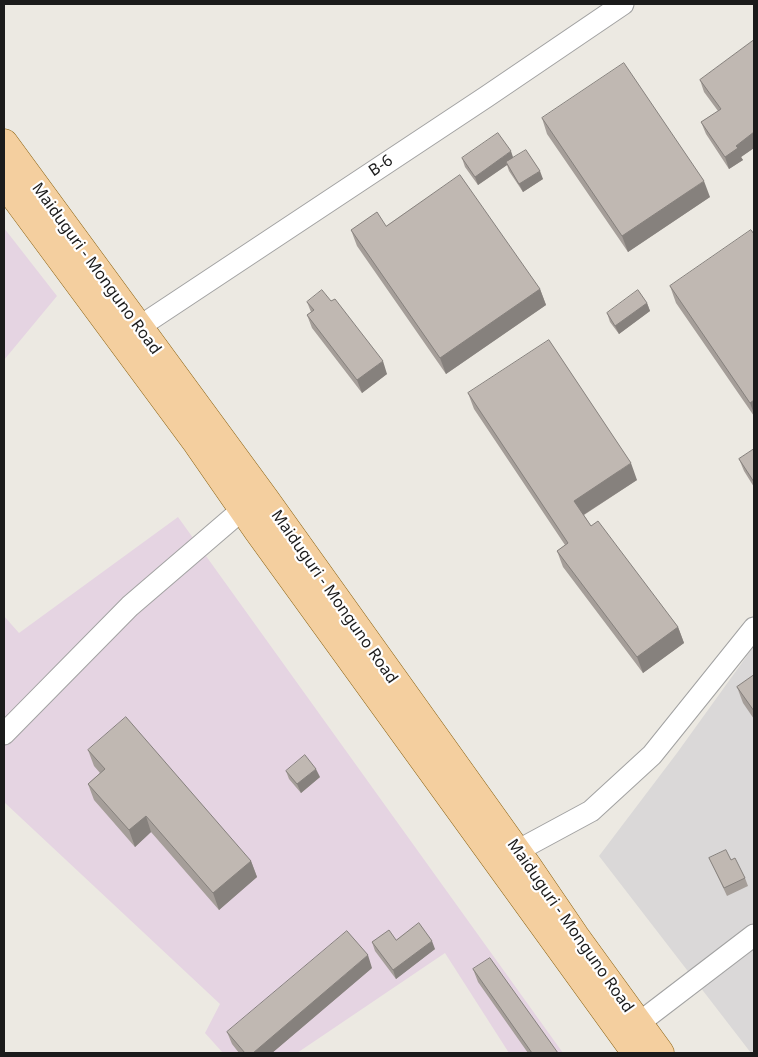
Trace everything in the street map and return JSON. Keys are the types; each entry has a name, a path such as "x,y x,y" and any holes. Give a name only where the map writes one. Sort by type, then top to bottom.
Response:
{"main road":[{"name":"Maiduguri - Monguno Road","path":"4,143 265,499 660,1053"},
{"name":"Maiduguri - Monguno Road","path":"4,182 197,443 636,1053"}],"street":[{"name":"B-6","path":"139,327 623,4"},
{"path":"4,734 130,606 243,509"},
{"path":"517,851 591,811 652,755 754,628"},
{"path":"639,1023 754,935"}],"shaded area":[{"path":"4,228 57,296 4,360"},
{"path":"178,517 563,1053 509,1053 445,953 297,1053 223,1053 205,1033 220,1004 4,802 4,616 19,633"},
{"path":"754,646 754,1053 751,1053 599,856 677,753"}],"building":[{"path":"754,40 754,132 736,146 738,148 725,157 701,122 721,109 700,80"},
{"path":"624,63 704,181 622,236 542,118"},
{"path":"498,133 511,151 475,177 462,158"},
{"path":"526,150 540,171 519,184 506,162"},
{"path":"460,175 540,289 440,358 351,230 377,212 386,226"},
{"path":"751,230 754,234 754,400 750,403 670,286"},
{"path":"322,290 331,301 335,299 383,361 357,380 307,315 314,310 307,302"},
{"path":"638,290 647,303 615,326 607,313"},
{"path":"549,340 631,463 574,501 591,526 598,521 678,627 637,657 557,551 568,543 468,393"},
{"path":"754,449 754,482 739,459"},
{"path":"754,675 754,711 737,687"},
{"path":"126,717 251,861 213,893 146,816 129,830 88,784 105,769 88,750"},
{"path":"305,755 316,769 297,784 286,771"},
{"path":"726,850 731,860 735,858 745,878 724,888 709,858"},
{"path":"419,923 432,941 393,970 372,942 389,930 396,940"},
{"path":"347,931 368,955 253,1053 245,1053 227,1032"},
{"path":"490,958 558,1053 532,1053 473,969"}]}
